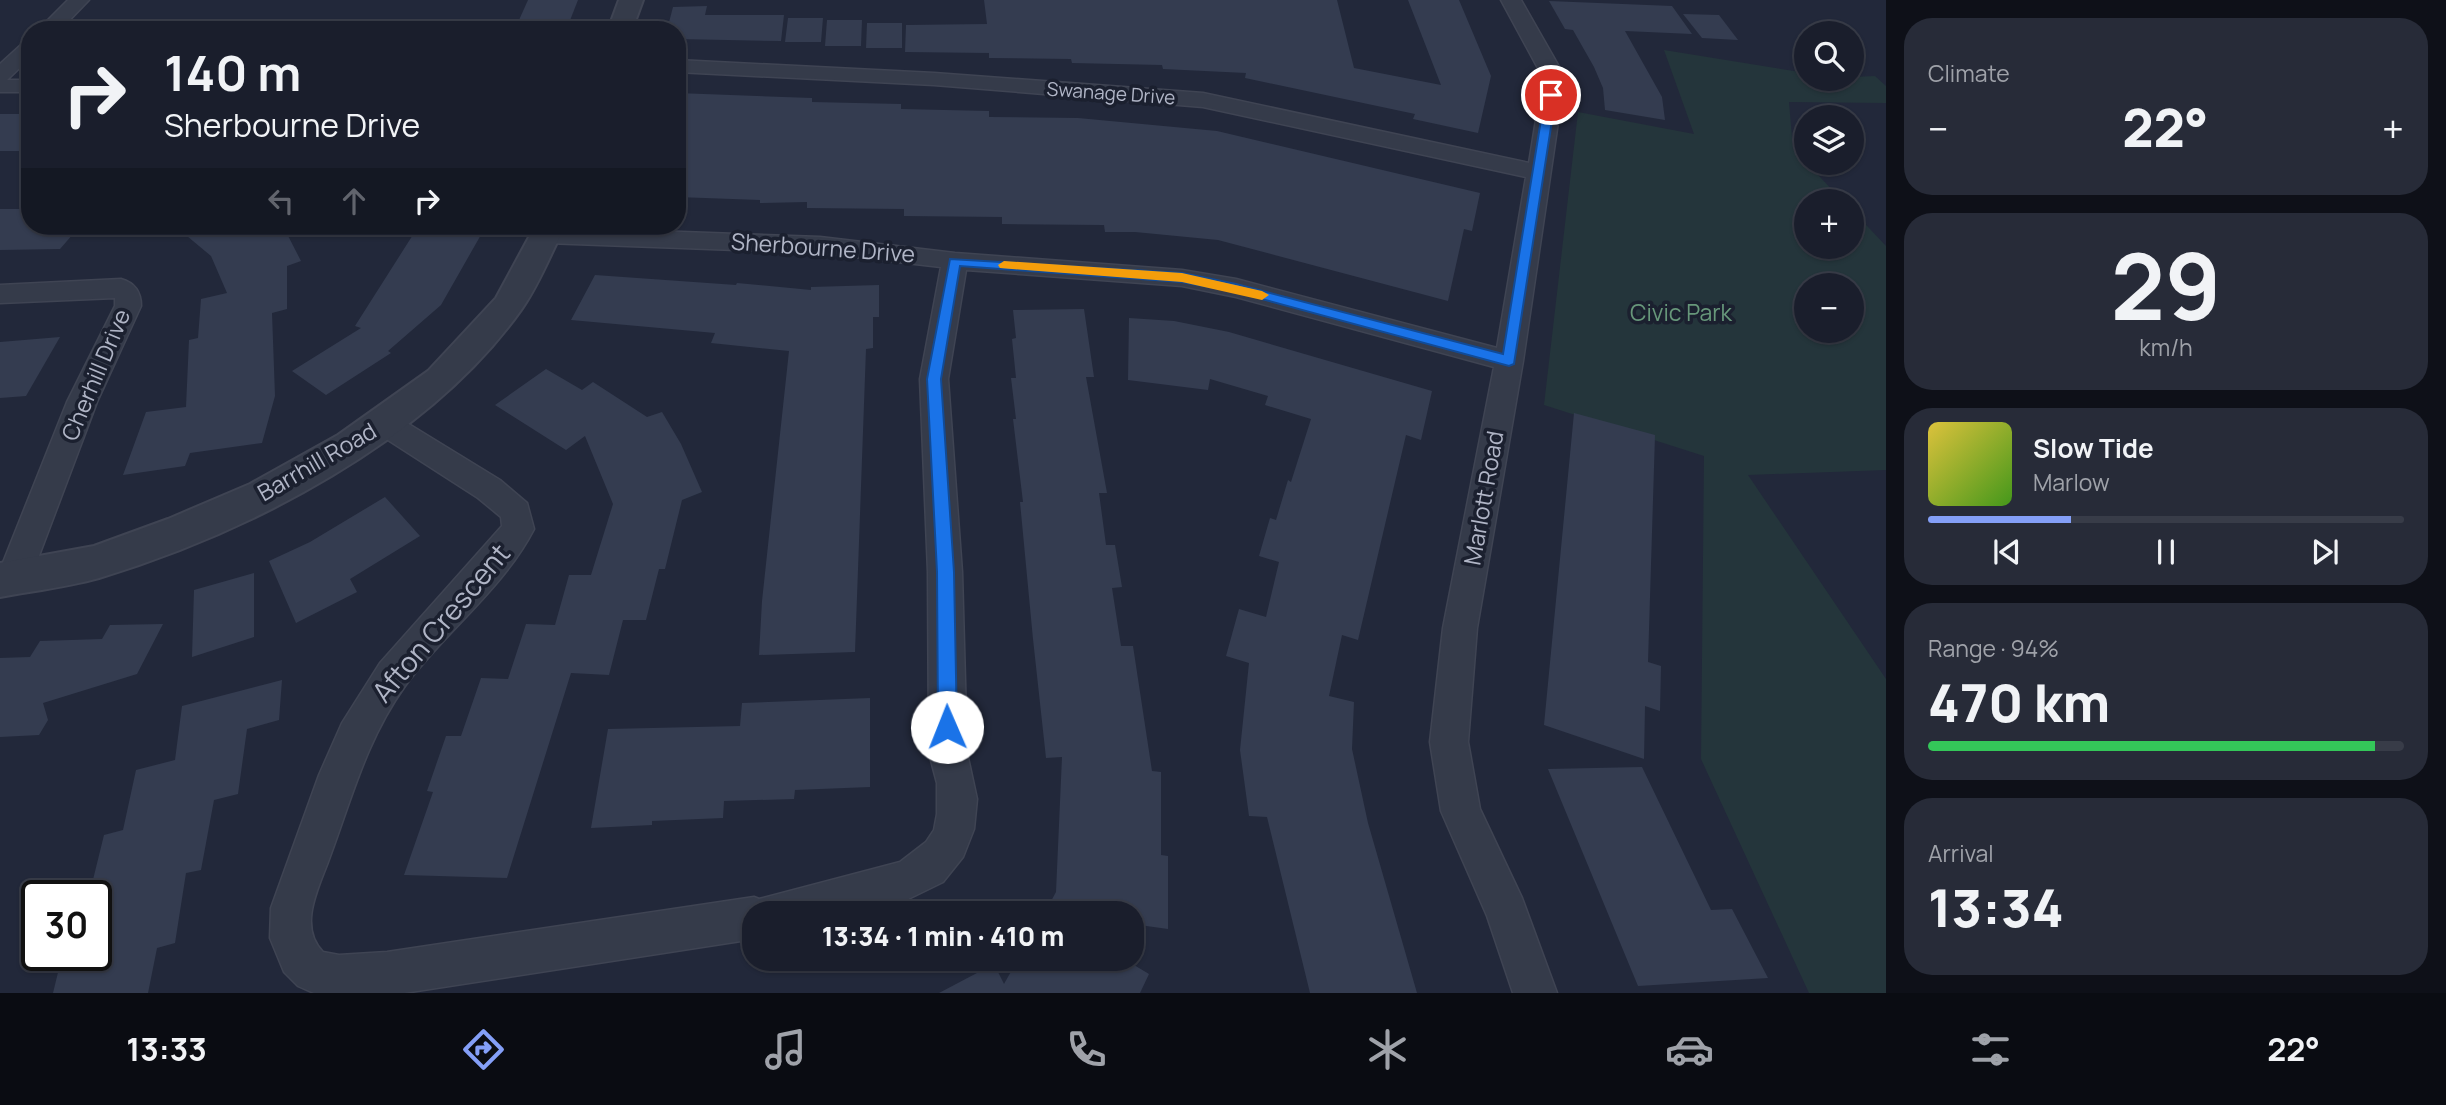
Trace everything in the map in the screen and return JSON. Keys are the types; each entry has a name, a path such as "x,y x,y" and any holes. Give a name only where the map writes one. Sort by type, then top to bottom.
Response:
{"street":[{"path":"57,21 79,0"},
{"path":"623,21 631,0"},
{"name":"Marlott Road","path":"1511,0 1552,72 1509,361 1460,628 1449,742 1461,811 1507,912 1535,993"},
{"path":"0,75 21,55"},
{"name":"Swanage Drive","path":"686,66 934,79 1203,100 1538,172"},
{"path":"0,86 21,86"},
{"name":"Barrhill Road","path":"7,578 96,562 182,530 264,495 384,423 440,380 509,304 546,235"},
{"name":"Sherbourne Drive","path":"626,235 820,245 955,261 1182,278 1236,288 1509,361"},
{"path":"827,901 885,887 928,869 948,844 958,812 957,778 948,753 946,572 934,379 955,261"},
{"name":"Cherhill Drive","path":"0,294 121,288 128,296 128,306 82,402 7,578"},
{"name":"Afton Crescent","path":"384,423 489,489 516,512 518,529 497,559 395,671 376,698 338,775 296,896 290,923 293,947 311,970 327,975 387,974 742,920"}],"green space":[{"name":"Civic Park","path":"1664,50 1794,71 1794,91 1864,91 1864,76 1875,76 1886,86 1886,103 1789,102 1794,175 1818,175 1831,189 1794,189 1794,259 1864,259 1864,223 1886,246 1886,470 1748,475 1886,679 1886,993 1809,993 1701,759 1704,456 1544,405 1578,112 1694,134"}],"building":[{"path":"528,0 578,0 570,21 519,21"},
{"path":"984,0 1337,0 1354,68 1441,85 1408,0 1459,0 1491,76 1478,133 1413,119 1415,114 1245,78 1246,73 1163,69 1162,65 1072,63 1071,59 989,58 989,53 905,52 906,25 987,24"},
{"path":"1549,1 1672,6 1692,34 1625,31 1662,97 1665,120 1605,110 1603,88 1594,67 1573,30 1565,29"},
{"path":"707,6 705,15 784,15 781,41 686,39 686,21 669,21 673,7"},
{"path":"1683,14 1719,15 1738,40 1702,38"},
{"path":"788,18 823,18 821,42 785,42"},
{"path":"827,20 862,20 861,46 825,46"},
{"path":"867,23 902,23 902,48 866,48"},
{"path":"686,93 812,98 812,102 901,104 901,109 989,111 989,117 1078,118 1217,131 1480,193 1472,231 1464,229 1448,301 1218,240 1135,232 1105,232 1104,225 1002,224 1002,217 904,216 904,209 807,208 807,202 760,203 760,200 686,197"},
{"path":"0,114 21,114 21,151 0,151"},
{"path":"0,209 21,209 21,235 72,235 60,249 0,250"},
{"path":"186,235 288,235 301,261 287,266 287,309 272,313 275,396 262,443 190,453 185,466 123,475 146,412 186,407 189,340 198,338 201,299 227,293 211,256"},
{"path":"413,235 481,235 441,305 388,351 391,353 326,395 292,371 361,328 355,326"},
{"path":"595,275 811,290 811,287 879,285 879,317 873,317 873,348 866,349 855,652 759,655 762,601 789,351 711,343 715,333 571,320"},
{"path":"1084,309 1094,377 1086,377 1107,493 1099,493 1106,545 1115,545 1122,587 1112,588 1121,646 1133,646 1152,771 1161,772 1161,855 1168,856 1168,929 1144,926 1144,901 1051,901 1056,892 1062,757 1046,758 1013,419 1016,419 1011,378 1016,378 1012,339 1016,338 1013,310"},
{"path":"1129,318 1174,321 1229,332 1432,391 1421,440 1406,435 1358,640 1342,635 1329,696 1354,702 1352,749 1368,823 1417,993 1310,993 1267,817 1249,816 1240,750 1249,663 1226,656 1239,609 1266,617 1279,562 1259,556 1270,518 1276,520 1288,480 1291,482 1311,419 1265,405 1268,396 1210,379 1208,390 1128,380"},
{"path":"60,337 26,396 0,398 0,342"},
{"path":"546,369 582,390 593,382 647,417 662,412 681,444 702,492 682,500 665,569 659,569 646,620 623,620 609,675 571,673 507,878 404,875 433,792 427,791 446,736 461,736 481,678 508,679 526,624 555,625 569,575 591,575 613,504 585,436 566,450 495,405"},
{"path":"1574,413 1655,435 1648,662 1661,666 1660,711 1645,706 1644,759 1544,725"},
{"path":"385,497 420,536 350,579 357,592 296,623 269,561 310,542"},
{"path":"254,573 254,637 192,657 194,590"},
{"path":"163,624 137,674 43,703 48,720 39,735 0,737 0,658 30,657 40,641 102,639 110,625"},
{"path":"282,680 279,720 247,729 238,794 214,800 201,870 186,873 175,943 157,948 148,993 53,993 58,971 112,971 112,880 93,880 104,835 123,830 136,770 175,760 182,706"},
{"path":"870,698 870,787 795,790 794,799 724,801 723,818 652,821 652,825 591,828 608,729 740,726 742,703"},
{"path":"1642,767 1711,910 1732,909 1768,978 1638,986 1548,769"},
{"path":"981,971 998,971 1004,984 1011,971 1144,971 1149,974 1140,993 939,993"}],"slow traffic":[{"path":"1004,265 1182,278 1262,295"}],"route":[{"path":"947,727 946,572 934,379 955,261 1182,278 1236,288 1509,361 1551,95"}]}
